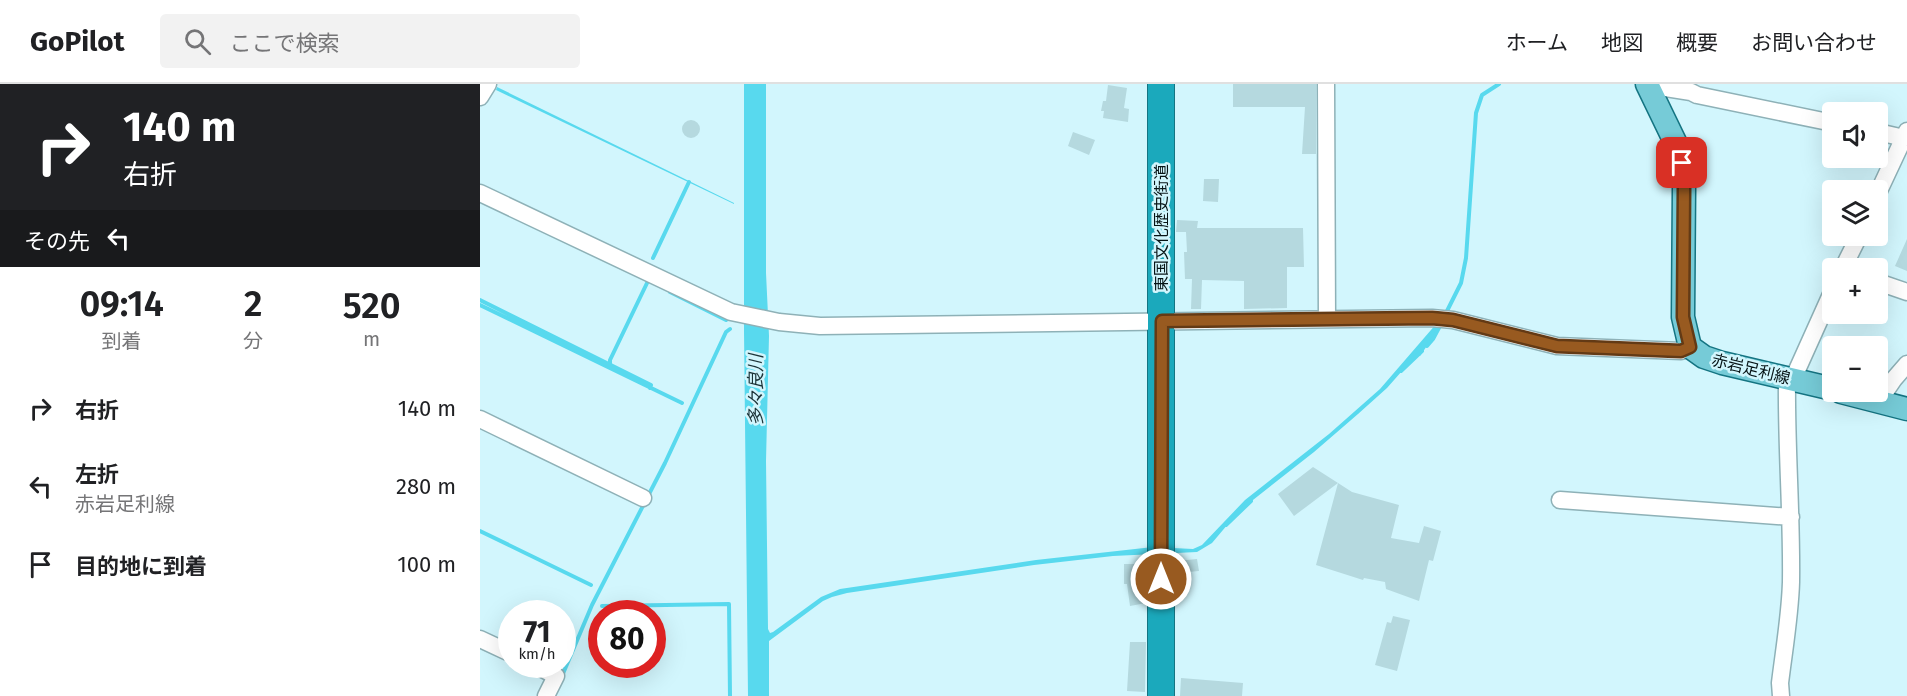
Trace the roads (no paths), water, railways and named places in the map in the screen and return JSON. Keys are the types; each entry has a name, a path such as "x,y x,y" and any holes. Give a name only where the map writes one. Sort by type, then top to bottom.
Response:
{"highway":[{"name":"東国文化歴史街道","path":"1161,84 1161,696"}],"main road":[{"name":"赤岩足利線","path":"1647,84 1677,146 1682,163 1684,188 1683,317 1690,347 1704,357 1722,363 1822,386"},
{"path":"1882,402 1907,408"}],"street":[{"path":"480,97 488,84"},
{"path":"1326,84 1327,319"},
{"path":"1647,84 1692,88 1697,95 1822,121"},
{"path":"1884,180 1905,134 1888,133"},
{"path":"480,193 731,312 779,322 820,326 1432,318 1453,320 1557,346 1681,351 1690,347"},
{"path":"1888,285 1907,292"},
{"path":"1781,696 1780,683 1791,585 1791,516 1786,425 1790,379 1822,313"},
{"path":"1888,386 1907,364"},
{"path":"480,419 643,498"},
{"path":"1560,500 1791,516"},
{"path":"480,639 498,647"},
{"path":"546,696 555,678"}],"water":[{"name":"多々良川","path":"744,84 766,84 766,273 769,336 766,461 768,629 770,633 821,597 840,589 1036,560 1153,547 1193,549 1202,545 1245,500 1329,434 1380,389 1437,323 1442,324 1420,356 1417,354 1387,388 1314,452 1239,511 1212,543 1197,552 1113,556 1034,565 832,597 823,601 769,641 769,696 748,696"},
{"path":"497,87 734,203 734,204 496,90"}],"waterway":[{"path":"1445,315 1461,283 1466,258 1476,113 1482,95 1499,84"},
{"path":"653,258 689,182"},
{"path":"610,364 648,281"},
{"path":"670,292 726,320"},
{"path":"480,300 651,385 650,388"},
{"path":"480,305 682,403"},
{"path":"1427,346 1441,324"},
{"path":"576,643 592,605 665,463 726,332 730,329"},
{"path":"1401,371 1422,351"},
{"path":"1226,525 1251,501"},
{"path":"480,531 591,585"},
{"path":"666,605 729,604 730,696"}]}
